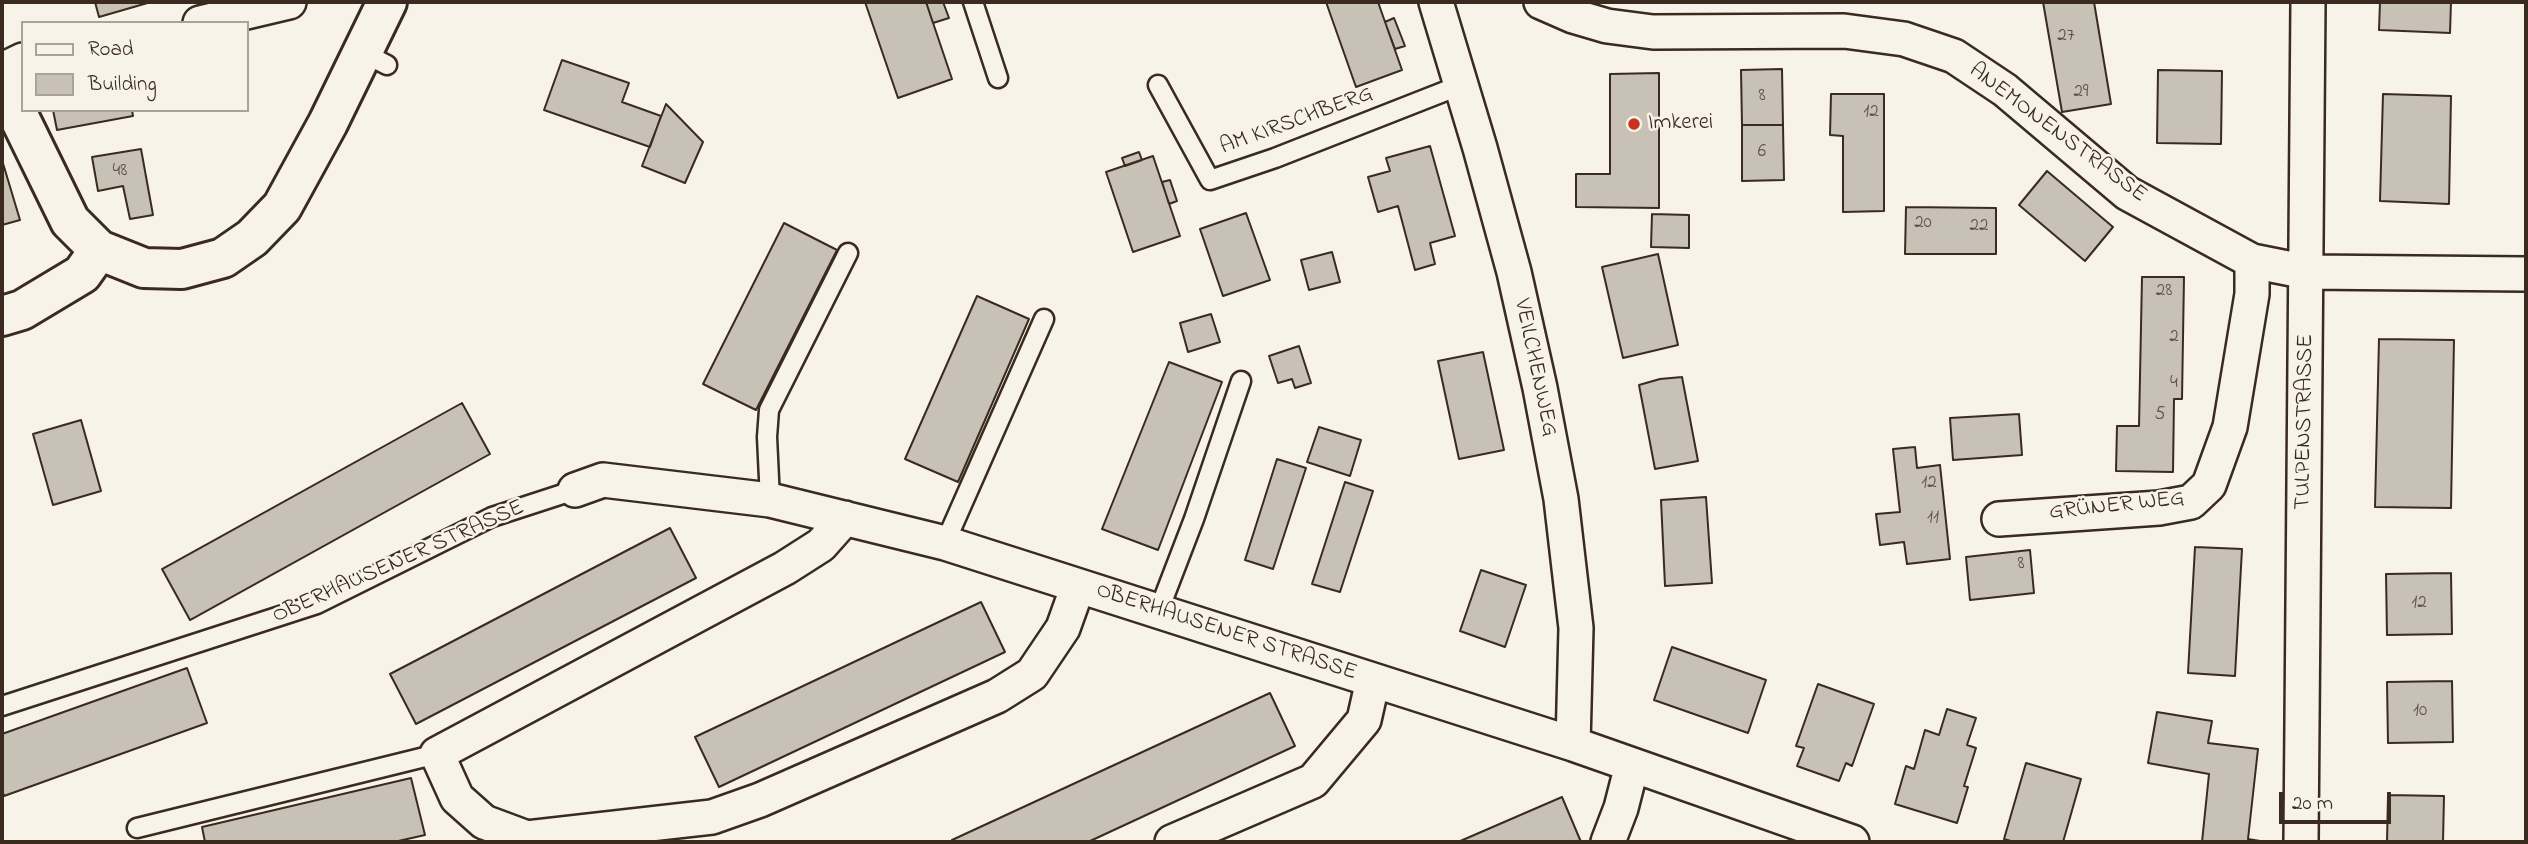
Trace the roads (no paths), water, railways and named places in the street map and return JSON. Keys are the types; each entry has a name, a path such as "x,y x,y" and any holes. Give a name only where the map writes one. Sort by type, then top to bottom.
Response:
{"main road":[{"path":"2,82 70,221 99,250 144,268 182,269 223,258 252,238 285,203 328,123 374,58 387,2"},
{"path":"2,316 22,310 82,274 99,250"}],"street":[{"path":"208,21 289,2"},
{"name":"VEILCHENWEG","path":"1436,2 1514,272 1561,499 1576,628 1573,744"},
{"name":"ANEMONENSTRASSE","path":"1541,2 1573,16 1608,26 1679,32 1844,31 1904,39 1954,56 2005,90 2127,193 2252,261 2307,272 2526,274"},
{"name":"TULPENSTRASSE","path":"2301,842 2308,2"},
{"path":"2,70 21,61"},
{"name":"GRÜNER WEG","path":"1999,519 2159,508 2191,502 2209,485 2230,427 2252,294 2252,261"},
{"name":"OBERHAUSENER STRASSE","path":"575,490 603,480 770,500 945,543 1573,744 1634,756 1852,842"},
{"path":"437,754 785,568 821,545 845,518"},
{"name":"OBERHAUSENER STRASSE","path":"437,754 457,798 484,822 527,838 712,817 760,800 997,696 1031,674 1063,628 1078,586"},
{"name":"OBERHAUSENER STRASSE","path":"1172,842 1313,781 1364,720 1373,680"},
{"path":"1608,842 1621,808 1634,756"}],"lane":[{"path":"973,2 998,78"},
{"name":"AM KIRSCHBERG","path":"1158,85 1210,180 1275,158 1461,85"},
{"path":"770,500 767,437 769,410 848,253"},
{"path":"945,543 1044,318"},
{"path":"1159,610 1194,519 1241,382"},
{"name":"OBERHAUSENER STRASSE","path":"2,706 317,604 492,517 575,490"},
{"path":"137,828 437,754"}],"place":[{"name":"Imkerei","path":"1634,124"}]}
